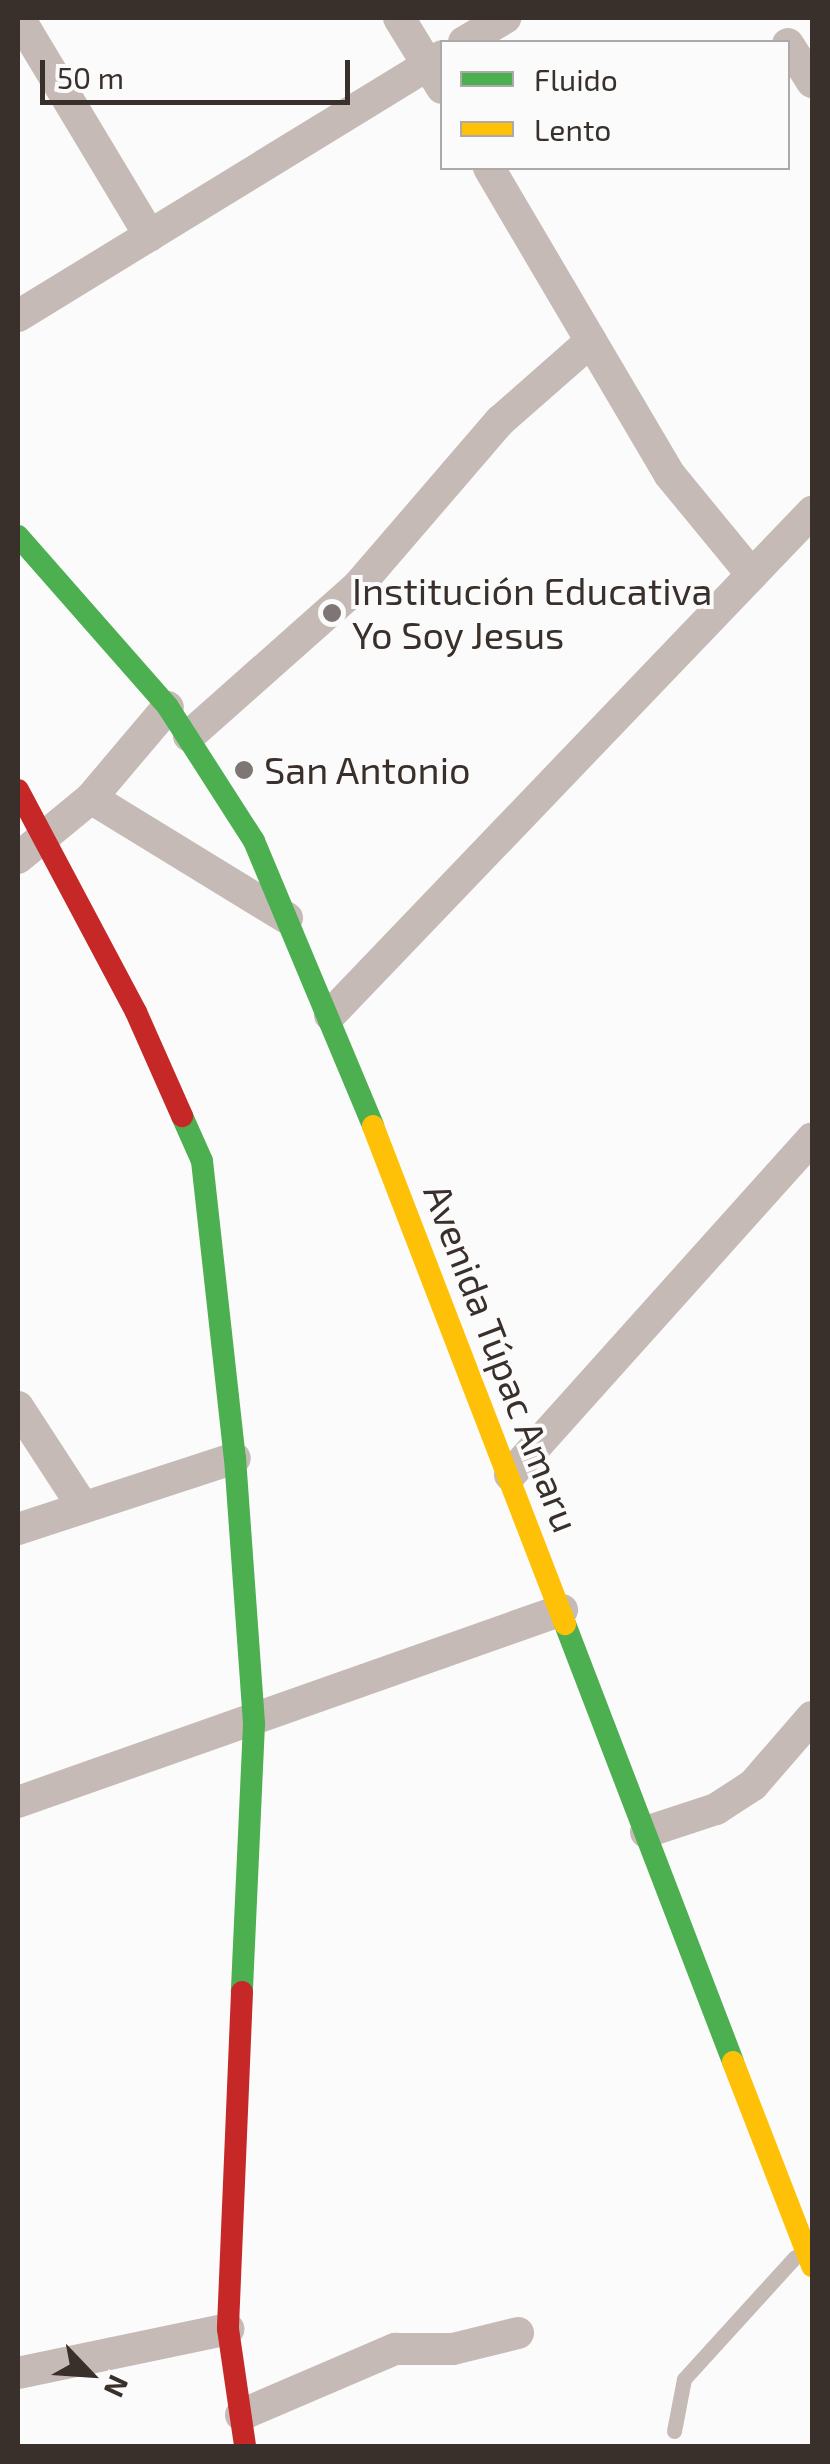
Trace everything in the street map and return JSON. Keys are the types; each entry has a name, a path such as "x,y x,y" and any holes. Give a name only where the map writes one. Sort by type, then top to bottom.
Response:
{"main road":[{"name":"Avenida Túpac Amaru","path":"18,536 168,706 254,841 330,1015 646,1832 800,2201 808,2256"},
{"path":"18,790 136,1012 202,1160 235,1458 254,1724 228,2329 243,2431"}],"street":[{"path":"19,18 150,236"},
{"path":"18,316 438,70 399,18"},
{"path":"467,40 505,18"},
{"path":"770,18 785,40"},
{"path":"790,48 812,82"},
{"path":"490,170 670,475 752,575"},
{"path":"189,736 358,586 500,420 591,341"},
{"path":"330,1015 812,512"},
{"path":"18,858 91,798 168,706"},
{"path":"91,798 288,918"},
{"path":"510,1475 812,1139"},
{"path":"18,1407 84,1507"},
{"path":"18,1528 235,1458"},
{"path":"18,1802 254,1724 562,1610"},
{"path":"646,1832 716,1809 753,1785 811,1721"},
{"path":"18,2373 228,2329"},
{"path":"243,2431 395,2349 452,2349 518,2333"}],"lane":[{"path":"674,2431 684,2378 808,2256"}],"traffic: fast":[{"path":"18,536 168,707 254,841 373,1126"},
{"path":"182,1116 202,1161 235,1458 254,1724 242,1992"},
{"path":"565,1624 733,2062"}],"traffic: slow":[{"path":"373,1126 565,1624"},
{"path":"733,2062 812,2266"}],"traffic: jam":[{"path":"18,790 136,1012 182,1116"},
{"path":"242,1992 228,2329 245,2446"}],"place":[{"name":"Institución Educativa Yo Soy Jesus","path":"332,613"},
{"name":"San Antonio","path":"244,770"}]}
